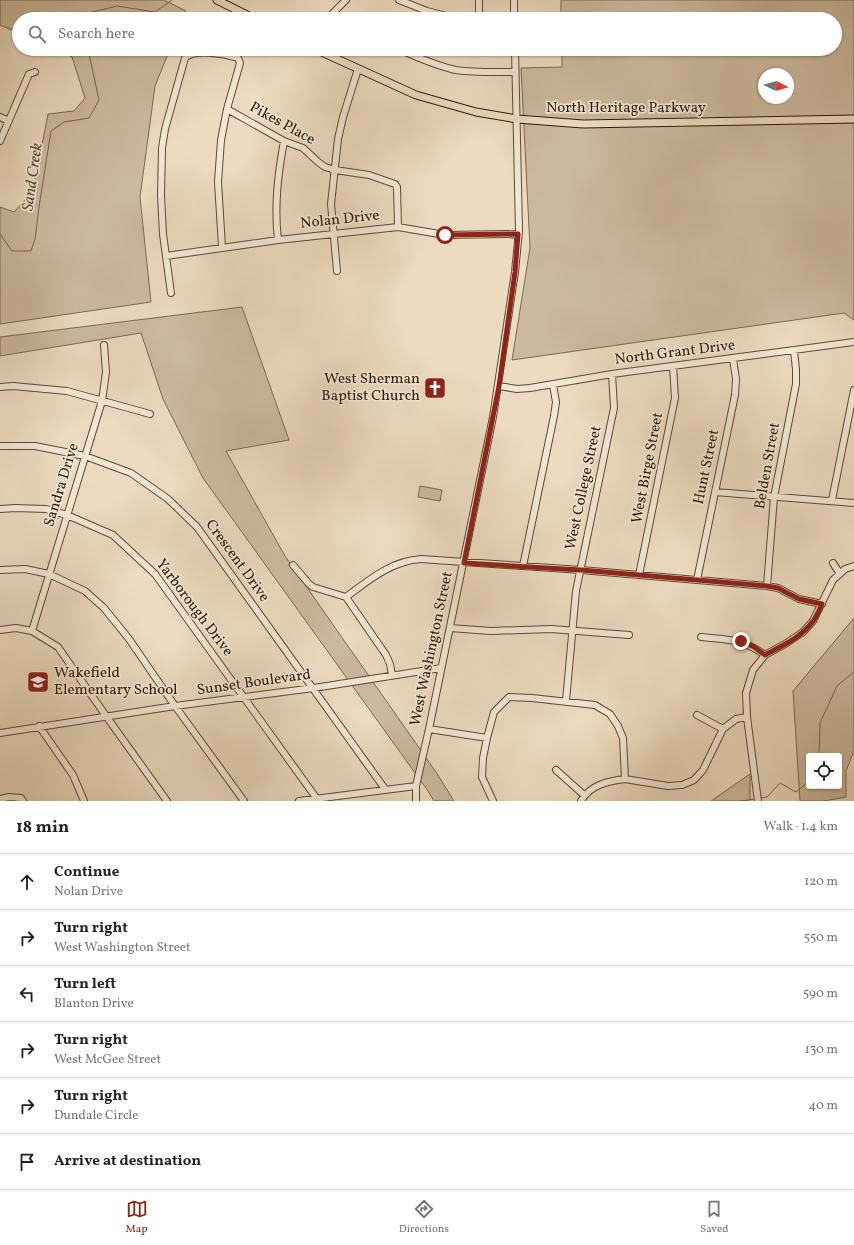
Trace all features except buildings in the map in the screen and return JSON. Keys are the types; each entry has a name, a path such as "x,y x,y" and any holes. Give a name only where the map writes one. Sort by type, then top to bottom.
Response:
{"main road":[{"path":"218,0 241,12"},
{"name":"North Heritage Parkway","path":"330,56 416,95 476,112 517,119 583,124 854,119"}],"street":[{"path":"334,12 346,0"},
{"path":"399,0 427,12"},
{"path":"479,0 479,12"},
{"path":"514,0 514,12"},
{"path":"172,293 166,256 161,196 162,148 172,102 185,58 187,56"},
{"path":"222,247 218,182 221,140 227,109 240,63 238,58 232,56"},
{"path":"416,56 454,69 477,72 515,72"},
{"name":"West Washington Street","path":"416,801 416,786 464,563 499,386 515,272 518,234 515,56"},
{"path":"337,271 331,204 338,139 343,117 358,69"},
{"path":"0,141 29,74 35,72"},
{"name":"Pikes Place","path":"227,109 284,141 302,148 325,167 369,175 395,184 397,186 398,227"},
{"path":"0,117 9,121"},
{"path":"278,240 276,224 277,186 284,141"},
{"name":"Nolan Drive","path":"166,256 222,247 398,227 445,235 518,234"},
{"name":"North Grant Drive","path":"499,386 517,389 553,385 612,374 854,342"},
{"name":"Sandra Drive","path":"32,631 102,400 106,372 104,345"},
{"name":"Belden Street","path":"767,586 774,497 796,384 794,351"},
{"name":"Hunt Street","path":"697,580 735,395 736,379 733,359"},
{"name":"West Birge Street","path":"639,575 675,398 673,366"},
{"name":"West College Street","path":"566,701 574,605 614,408 612,374"},
{"path":"523,566 554,416 556,402 553,385"},
{"path":"0,388 13,386 67,391 150,414"},
{"path":"832,500 854,390"},
{"name":"Crescent Drive","path":"0,446 35,446 85,456 131,473 168,499 197,527 385,789"},
{"path":"715,492 832,500 854,503"},
{"name":"Yarborough Drive","path":"0,510 16,508 46,509 67,515 113,535 155,574 317,799"},
{"path":"346,597 381,572 402,562 421,559 581,570 767,586 778,588 799,599 822,604"},
{"path":"833,563 840,574"},
{"path":"293,565 313,587 346,597 386,655 390,664 392,675"},
{"path":"758,801 747,716 746,693 753,670 765,655 786,644 803,632 813,621 834,580 845,569 854,566"},
{"path":"0,570 26,569 49,574 85,591 104,608 129,639 175,706 244,801"},
{"path":"0,630 16,628 32,631 58,647 167,801"},
{"path":"450,628 490,631 534,628 629,635"},
{"path":"701,637 741,641 754,647 765,655"},
{"name":"Sunset Boulevard","path":"0,733 106,716 314,688 441,668"},
{"path":"492,801 482,777 483,758 494,712 509,697 566,701 595,705 610,714 618,726 623,738 625,779"},
{"path":"698,715 723,729"},
{"path":"556,770 582,798 594,788 607,781 625,779 668,786 682,785 694,780 703,770 723,729 736,719 747,716"},
{"path":"39,726 73,775 84,801"},
{"path":"429,729 487,738"},
{"path":"299,801 416,786"},
{"path":"0,799 9,797 22,798 23,801"}],"shaded area":[{"path":"0,0 164,0 186,11 12,12 12,30 0,25"},
{"path":"561,0 854,0 854,320 844,313 512,360 530,248 521,68 562,67 562,56 842,56 842,12 561,12"},
{"path":"70,56 167,56 155,86 140,197 151,302 0,324 0,207 14,212 33,191 48,114 74,111 85,98 72,57"},
{"path":"242,307 289,440 226,451 285,556 436,772 454,801 434,801 203,478 163,399 141,333 0,356 0,337"},
{"path":"420,486 442,490 440,501 418,497"},
{"path":"854,618 854,751 846,771 846,797 824,801 800,801 793,691"},
{"path":"750,774 750,801 711,801"}],"waterway":[{"name":"Sand Creek","path":"155,12 172,0"},
{"name":"Sand Creek","path":"92,12 117,6 155,12"},
{"name":"Sand Creek","path":"0,234 12,251 31,251 35,239 51,131 64,122 89,118 99,100 90,56"},
{"path":"819,753 820,723 837,686 854,672"},
{"path":"759,798 767,797 780,783 796,792 806,784"},
{"path":"741,801 754,799"}],"place":[{"name":"West Sherman Baptist Church","path":"435,388"},
{"name":"Wakefield Elementary School","path":"38,682"}],"route":[{"path":"445,235 518,234 518,253 499,386 464,563 581,570 767,586 788,592 806,602 822,604 813,621 803,632 786,644 765,655 754,647 741,641"}]}
